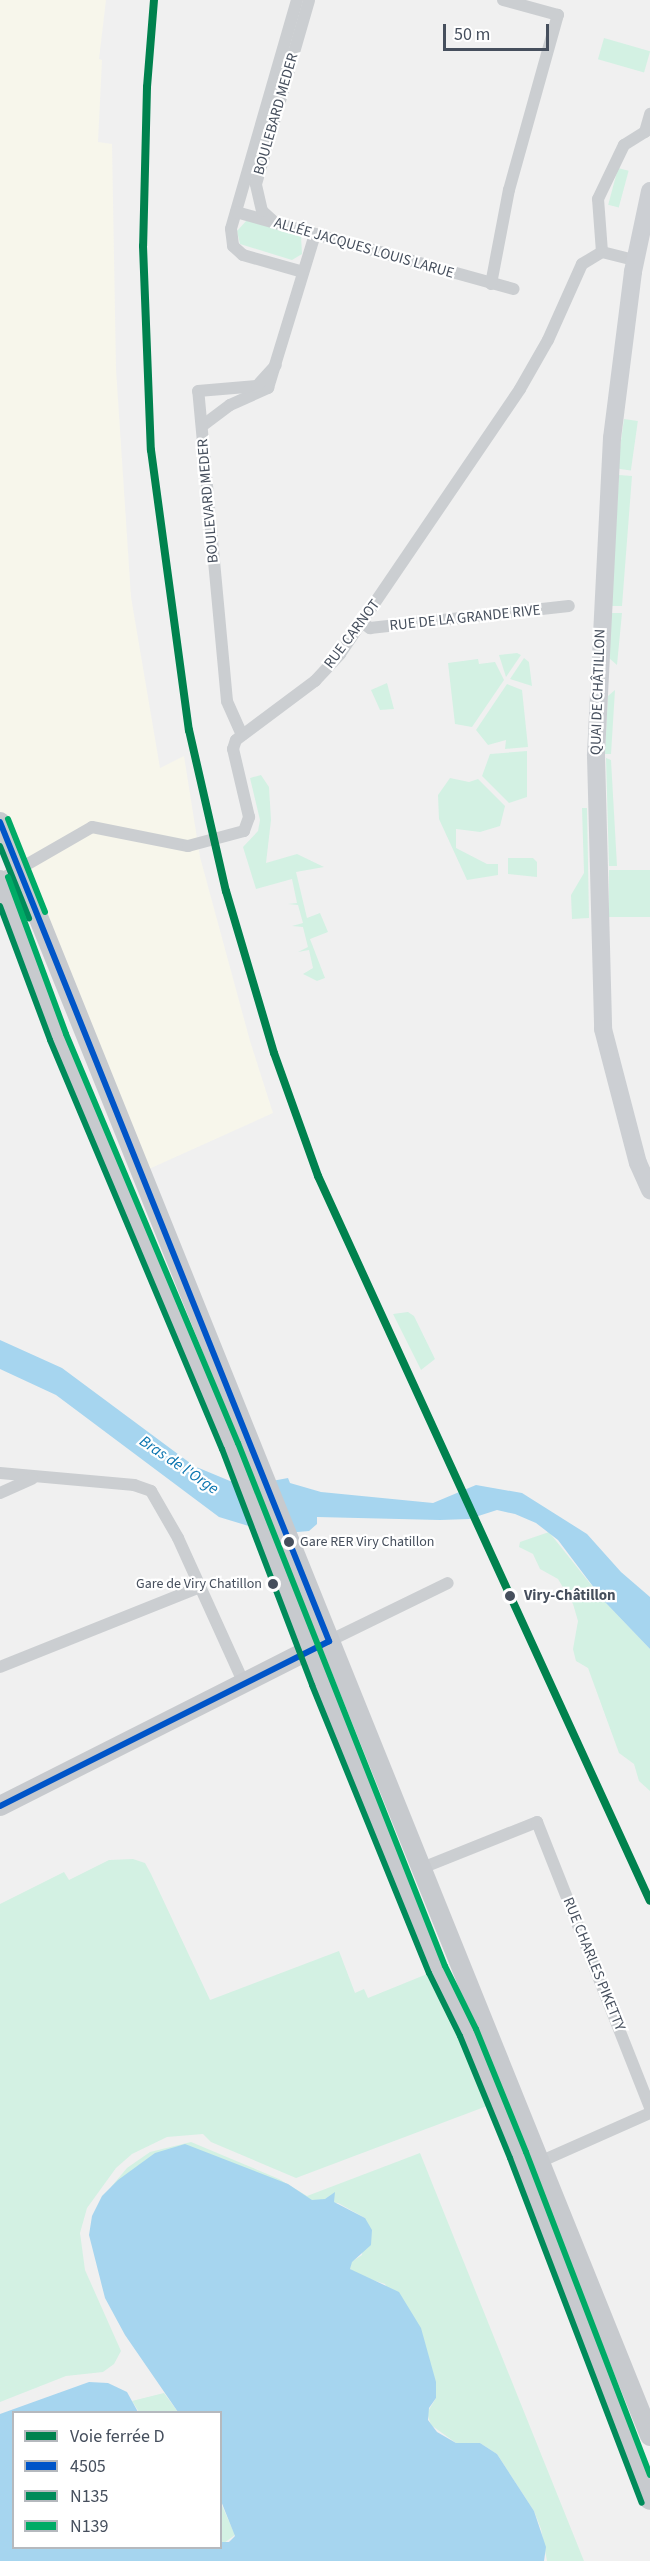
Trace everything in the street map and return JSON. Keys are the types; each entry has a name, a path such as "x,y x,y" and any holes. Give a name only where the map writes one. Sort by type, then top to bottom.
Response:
{"main road":[{"name":"QUAI DE CHÂTILLON","path":"650,191 635,260 609,471 596,756 603,1029 638,1163 650,1190"},
{"path":"0,822 329,1641 541,2160 650,2436"},
{"path":"0,880 58,1037 230,1446 238,1474 307,1650 437,1970 468,2032 518,2155 650,2500"},
{"path":"0,1806 243,1681 329,1641"}],"street":[{"path":"297,0 231,229 236,251 303,272"},
{"name":"BOULEBARD MEDER","path":"276,222 262,211 256,184 309,0"},
{"path":"491,284 509,190 558,15 503,0"},
{"path":"635,260 602,252 598,199 624,145 645,132 650,114"},
{"name":"ALLÉE JACQUES LOUIS LARUE","path":"236,212 514,289"},
{"name":"BOULEVARD MEDER","path":"242,735 227,701 201,426 230,405 264,391 276,365 315,234"},
{"name":"RUE CARNOT","path":"242,735 315,681 363,623 520,389 548,340 579,269 590,257 602,252"},
{"path":"201,426 198,391 257,386 276,365"},
{"name":"RUE DE LA GRANDE RIVE","path":"363,623 370,628 569,606"},
{"path":"0,880 17,867 92,827 188,846 244,831 249,817 233,749 242,735"},
{"path":"0,1473 34,1478 134,1485 151,1491 178,1538 198,1588 243,1681"},
{"path":"0,1493 34,1478"},
{"path":"329,1641 448,1583"},
{"path":"0,1667 198,1588"},
{"name":"RUE CHARLES PIKETTY","path":"422,1868 537,1822 650,2107"},
{"path":"518,2155 535,2164 650,2113"}],"shaded area":[{"path":"0,0 106,0 99,59 102,60 98,142 112,144 116,369 131,597 160,768 184,756 200,857 250,1041 273,1113 140,1173 0,822"}],"green space":[{"path":"604,38 650,51 644,72 598,59"},
{"path":"618,168 629,171 619,208 608,205"},
{"path":"247,220 301,236 302,254 292,260 240,244 237,231"},
{"path":"624,419 638,421 631,470 617,469"},
{"path":"619,475 632,476 622,606 611,606"},
{"path":"611,613 622,613 617,665 609,658"},
{"path":"517,653 521,655 506,677 499,655"},
{"path":"524,658 529,662 532,686 510,679"},
{"path":"478,659 479,664 495,662 504,680 472,727 455,724 448,663"},
{"path":"387,683 394,709 380,710 371,690"},
{"path":"507,684 522,690 528,747 505,749 506,740 488,745 476,730"},
{"path":"615,690 611,754 605,754 608,696"},
{"path":"527,751 527,797 509,803 482,776 490,754"},
{"path":"606,758 611,760 617,866 609,866"},
{"path":"261,775 269,787 271,820 266,863 297,854 324,867 296,872 307,918 320,913 328,932 310,939 325,978 317,981 303,974 313,968 309,950 298,952 308,947 303,927 292,926 303,923 298,905 288,904 297,903 292,879 256,889 243,847 258,831 260,820 250,778"},
{"path":"450,778 469,782 478,779 505,806 500,826 480,832 456,829 456,848 487,864 498,864 498,875 467,880 439,819 438,795"},
{"path":"582,808 587,808 589,918 572,919 571,895 584,873"},
{"path":"508,858 533,858 537,862 537,877 508,874"},
{"path":"609,870 650,870 650,917 609,917"},
{"path":"408,1312 414,1316 435,1359 421,1370 393,1314"},
{"path":"549,1532 604,1601 650,1649 650,1791 639,1781 634,1764 619,1753 588,1668 576,1661 573,1649 578,1621 573,1604 558,1579 540,1569 533,1554 519,1547 520,1542"},
{"path":"133,1859 145,1863 210,2000 339,1951 355,1993 364,1989 368,1998 437,1970 495,2103 296,2178 211,2142 203,2134 167,2137 132,2154 116,2168 87,2208 80,2233 85,2270 121,2351 114,2364 103,2372 66,2376 0,2402 0,1904 64,1872 69,1880 109,1860"},
{"path":"191,2142 279,2179 307,2196 420,2153 584,2561 547,2561 541,2529 534,2511 497,2454 480,2443 456,2443 431,2425 427,2413 436,2398 385,2284 354,2274 350,2269 351,2262 362,2255 365,2218 338,2203 111,2187 127,2168 150,2152"},
{"path":"164,2393 177,2411 138,2411 132,2401"},
{"path":"222,2506 235,2535 222,2542"}],"water":[{"name":"Bras de l'Orge","path":"0,1340 62,1368 194,1466 230,1481 256,1484 288,1478 290,1483 321,1492 433,1503 476,1485 522,1493 587,1534 621,1572 650,1597 650,1649 604,1601 558,1540 536,1523 515,1514 497,1510 469,1519 440,1520 317,1517 317,1524 309,1531 275,1534 219,1517 56,1395 0,1369"},
{"path":"185,2144 288,2184 312,2200 325,2199 335,2192 334,2202 365,2218 372,2230 371,2245 352,2262 350,2269 399,2292 421,2328 436,2382 436,2398 429,2408 428,2420 437,2432 456,2443 480,2443 497,2454 534,2511 546,2547 544,2561 0,2561 0,2414 89,2382 108,2383 127,2392 137,2411 12,2411 12,2549 222,2549 222,2542 229,2542 235,2536 222,2504 222,2411 177,2411 125,2335 105,2298 89,2235 92,2216 102,2196 118,2180 155,2153"}],"rail line":[{"name":"D","path":"154,0 147,87 143,246 151,450 189,730 226,891 274,1053 318,1176 650,1901"}],"transit line":[{"name":"N139","path":"8,819 45,912"},
{"name":"4505","path":"0,822 329,1641"},
{"name":"N135","path":"0,846 29,918"},
{"name":"N139","path":"8,877 66,1034 238,1443 445,1966 476,2029 526,2152 650,2475"},
{"name":"N135","path":"0,906 50,1040 222,1449 312,1685 429,1973 460,2036 510,2158 642,2503"},
{"name":"4505","path":"0,1806 329,1641"}],"place":[{"name":"Gare RER Viry Chatillon","path":"289,1542"},
{"name":"Gare de Viry Chatillon","path":"273,1584"},
{"name":"Viry-Châtillon","path":"510,1596"}]}
